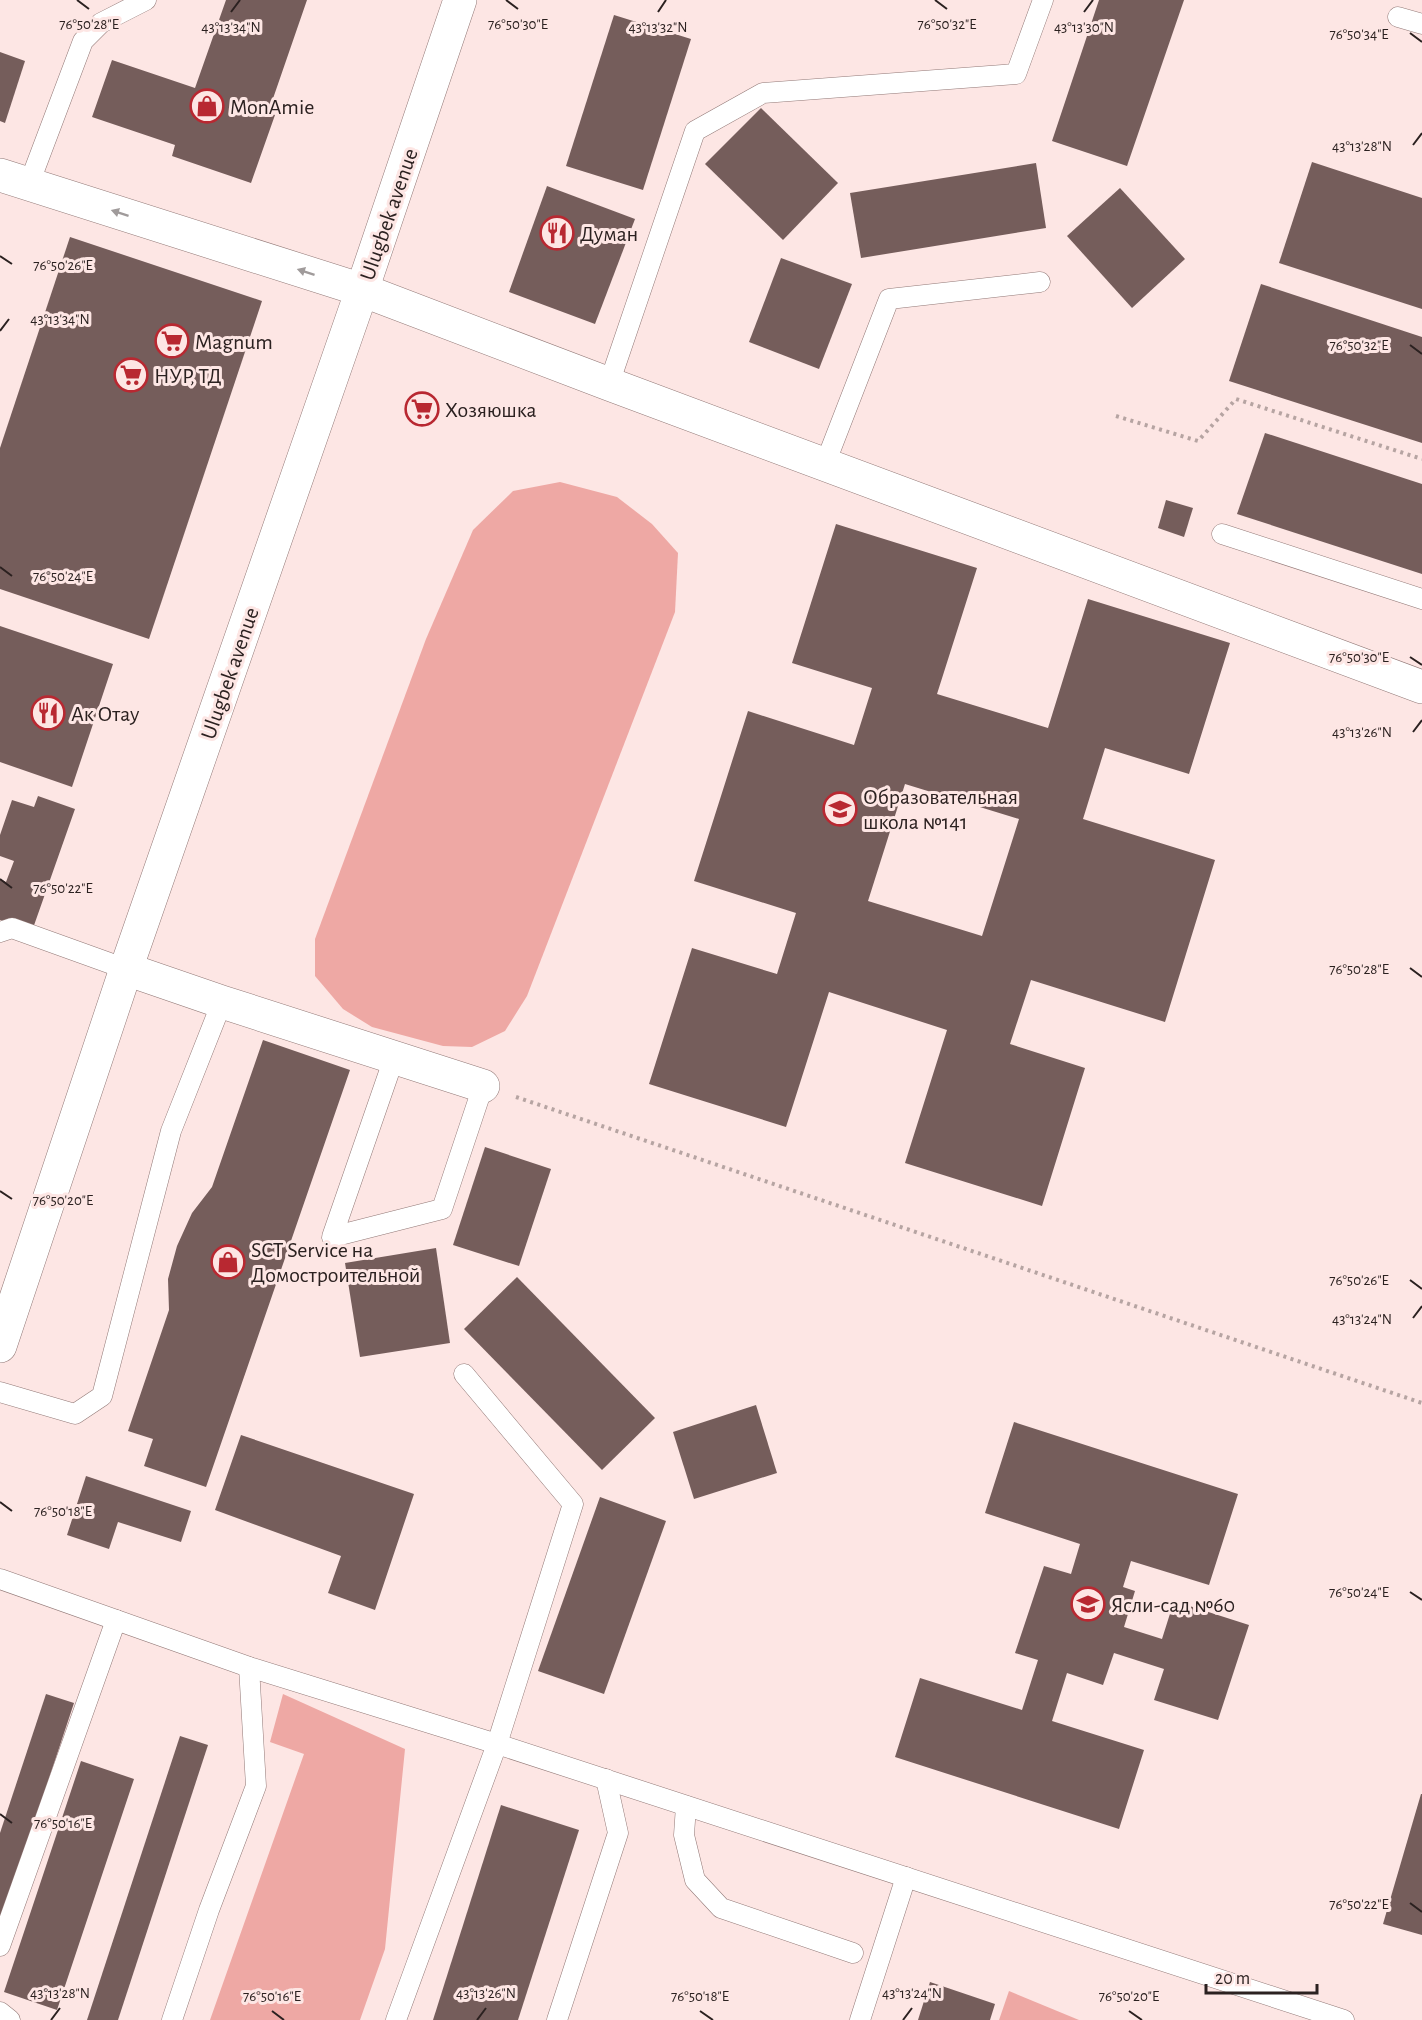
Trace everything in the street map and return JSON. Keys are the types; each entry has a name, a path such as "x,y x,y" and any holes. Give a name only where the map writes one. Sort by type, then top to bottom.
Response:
{"street":[{"name":"Ulugbek avenue","path":"0,1346 126,969 362,290 460,0"},
{"path":"14,179 362,290 1422,687"},
{"path":"126,969 483,1086"}],"lane":[{"path":"14,179 83,41 101,23 146,0"},
{"path":"609,384 695,131 763,93 1016,74 1043,0"},
{"path":"1398,17 1422,24"},
{"path":"825,464 889,298 1040,282"},
{"path":"1222,534 1422,599"},
{"path":"0,932 12,928 126,969"},
{"path":"0,1392 75,1414 102,1396 171,1131 222,1002"},
{"path":"394,1058 332,1237 442,1209 483,1086"},
{"path":"396,2020 497,1744 573,1504 464,1374"},
{"path":"0,1579 249,1667 606,1779 1331,2018"},
{"path":"0,1946 116,1620"},
{"path":"172,2020 209,1910 256,1786 249,1667"},
{"path":"557,2020 618,1833 606,1779"},
{"path":"686,1806 684,1835 694,1880 722,1908 853,1953"},
{"path":"860,2020 906,1877"},
{"path":"0,2012 10,2020"}],"path":[{"path":"1116,416 1198,441 1236,399 1422,459"},
{"path":"483,1086 1422,1403"}],"shaded area":[{"path":"560,482 617,497 652,524 678,553 675,612 527,996 505,1031 472,1047 443,1046 372,1027 343,1009 315,976 315,939 426,639 473,530 513,491"},
{"path":"283,1694 405,1749 385,1949 360,2020 210,2020 304,1754 270,1742"},
{"path":"1009,1991 1079,2020 999,2020"}],"building":[{"path":"226,0 307,0 268,113 275,115 251,183 172,156 175,145 92,117 112,60 195,88"},
{"path":"1099,0 1184,0 1127,166 1052,141"},
{"path":"614,15 691,39 643,190 566,166"},
{"path":"0,52 25,61 5,123 0,121"},
{"path":"761,108 838,183 783,240 705,164"},
{"path":"1312,162 1422,198 1422,309 1279,263"},
{"path":"1036,163 1046,228 861,258 850,193"},
{"path":"547,186 635,219 595,324 509,292"},
{"path":"1120,188 1185,259 1132,308 1067,236"},
{"name":"НУР, ТД","path":"70,237 262,301 149,639 0,589 0,448"},
{"path":"781,258 852,284 819,369 749,342"},
{"path":"1261,284 1422,337 1422,443 1229,381"},
{"path":"1265,433 1422,484 1422,574 1237,514"},
{"path":"1166,500 1193,508 1184,537 1158,528"},
{"name":"Образовательная школа №141","path":"836,524 977,568 937,694 1048,728 1088,599 1230,643 1189,774 1105,748 1083,819 1215,860 1165,1022 1031,980 1010,1044 1085,1068 1042,1206 905,1163 947,1030 829,992 786,1127 649,1084 692,948 777,974 796,913 694,881 748,711 854,745 872,688 792,663","holes":["905,784 1019,819 982,936 868,901"]},
{"name":"Ак Отау","path":"0,626 113,664 72,787 0,762"},
{"path":"38,796 75,809 32,931 0,920 0,879 6,882 14,861 0,856 0,835 12,800 34,807"},
{"name":"SCT Service на Домостроительной","path":"263,1040 350,1070 206,1487 144,1466 153,1439 128,1431 169,1310 168,1279 177,1246 192,1213 212,1187"},
{"path":"485,1147 551,1169 519,1266 453,1245"},
{"path":"436,1248 450,1343 360,1357 345,1263"},
{"path":"517,1277 655,1418 602,1470 464,1329"},
{"path":"756,1405 777,1473 694,1499 673,1432"},
{"path":"1014,1422 1238,1494 1209,1585 1131,1561 1123,1587 1135,1591 1124,1627 1162,1639 1174,1601 1249,1625 1218,1720 1154,1700 1164,1669 1114,1653 1103,1685 1067,1673 1052,1721 1144,1750 1119,1829 895,1757 920,1678 1022,1710 1038,1660 1015,1653 1044,1566 1071,1574 1080,1544 985,1513"},
{"path":"241,1435 414,1494 375,1610 328,1593 341,1556 215,1510"},
{"path":"86,1476 191,1511 181,1542 118,1522 109,1549 67,1535"},
{"path":"600,1497 666,1521 604,1694 538,1671"},
{"path":"46,1694 74,1703 0,1926 0,1833"},
{"path":"180,1736 208,1745 118,2020 87,2020"},
{"path":"81,1761 134,1779 57,2010 4,1992"},
{"path":"1422,1794 1422,1935 1383,1924"},
{"path":"501,1805 579,1830 518,2020 433,2020"},
{"path":"930,1982 995,2004 990,2020 918,2020"}],"place":[{"name":"MonAmie","path":"207,106"},
{"name":"Думан","path":"557,233"},
{"name":"Magnum","path":"172,341"},
{"name":"НУР, ТД","path":"131,375"},
{"name":"Хозяюшка","path":"422,409"},
{"name":"Ак Отау","path":"48,713"},
{"name":"Образовательная школа №141","path":"840,809"},
{"name":"SCT Service на Домостроительной","path":"228,1262"},
{"name":"Ясли-сад №60","path":"1088,1604"}]}
